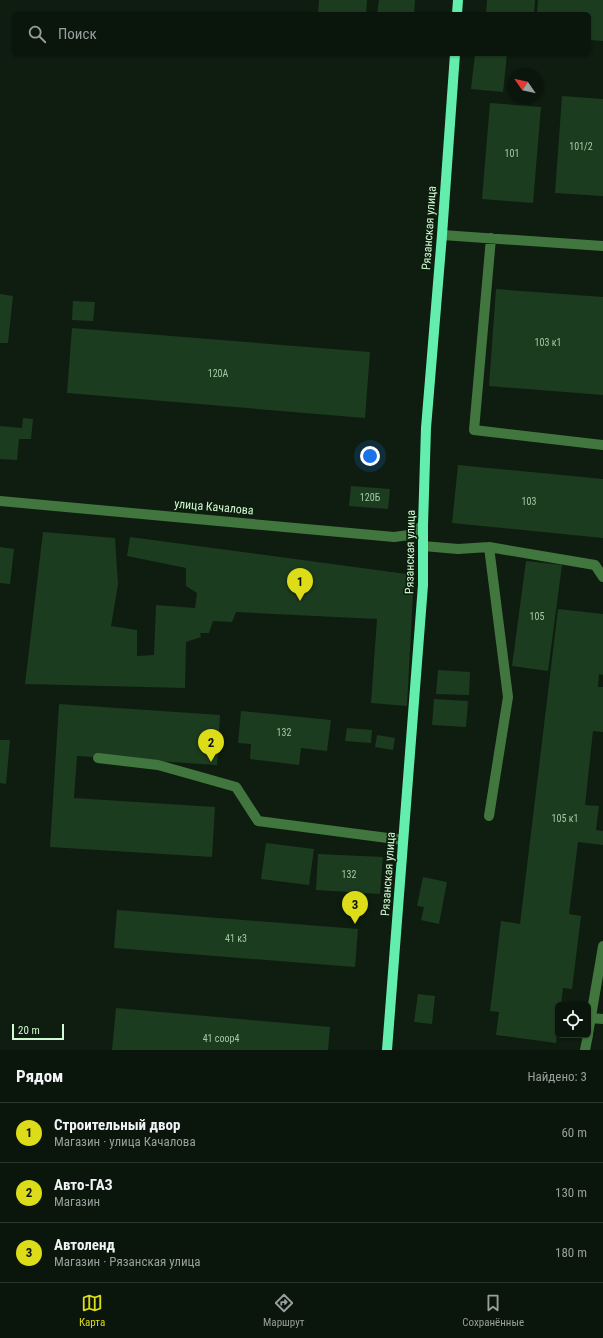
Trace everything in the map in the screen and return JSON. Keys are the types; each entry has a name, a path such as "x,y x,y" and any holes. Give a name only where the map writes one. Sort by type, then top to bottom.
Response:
{"main road":[{"path":"457,12 458,0"},
{"name":"Рязанская улица","path":"387,1050 423,585 426,428 455,56"}],"street":[{"path":"442,235 603,246"},
{"path":"491,238 474,430 603,445"},
{"name":"улица Качалова","path":"0,501 394,537 409,535 423,525"},
{"path":"423,546 458,549 489,547 595,565 603,577"},
{"path":"489,547 508,697 489,816"},
{"path":"98,758 158,765 236,787 258,820 403,840"},
{"path":"603,946 591,1018 603,1019"},
{"path":"585,1050 587,1038"}],"building":[{"path":"319,0 367,0 366,12 318,12"},
{"path":"379,0 415,0 414,12 377,12"},
{"path":"487,0 535,0 534,12 486,12"},
{"path":"538,0 603,0 603,41 591,40 591,12 537,12"},
{"path":"475,56 507,56 503,92 471,89"},
{"path":"562,96 603,99 603,196 555,193"},
{"path":"490,103 541,107 533,203 482,199"},
{"path":"496,289 603,297 603,395 489,386"},
{"path":"0,294 13,296 8,343 0,343"},
{"path":"73,301 95,302 93,321 72,320"},
{"path":"72,328 370,352 365,418 67,393"},
{"path":"23,418 33,419 31,439 19,439 17,460 0,459 0,426 22,428"},
{"path":"458,465 603,479 603,538 452,523"},
{"path":"351,486 390,489 388,509 349,506"},
{"path":"43,532 115,538 118,584 111,626 137,630 137,656 154,655 156,605 195,608 197,593 186,586 186,568 127,556 130,537 414,575 407,706 371,703 377,619 236,612 232,622 213,621 209,633 200,633 201,637 186,642 185,688 25,684"},
{"path":"0,547 14,549 10,584 0,583"},
{"path":"526,561 562,565 548,671 512,666"},
{"path":"558,609 603,614 603,675 599,674 598,687 603,687 603,732 593,731 585,805 599,806 596,830 603,831 603,845 578,842 569,914 581,916 572,989 563,988 561,1002 555,1002 556,1043 496,1035 499,1012 490,1011 501,921 520,924"},
{"path":"438,670 470,672 469,695 436,694"},
{"path":"434,699 468,701 466,727 432,725"},
{"path":"59,704 220,715 217,765 77,756 74,798 215,807 212,857 50,847"},
{"path":"241,711 331,720 327,751 301,748 299,765 250,759 251,744 238,743"},
{"path":"347,728 372,730 371,743 345,741"},
{"path":"377,735 395,738 393,750 375,747"},
{"path":"0,740 10,740 6,784 0,783"},
{"path":"266,843 314,849 309,885 261,879"},
{"path":"318,854 383,857 380,894 316,890"},
{"path":"423,877 447,882 439,924 421,920 424,907 417,906"},
{"path":"117,910 358,929 355,967 114,948"},
{"path":"418,994 435,996 432,1024 414,1022"},
{"path":"116,1008 330,1027 328,1050 112,1050"}],"place":[{"name":"Строительный двор","path":"300,601"},
{"name":"Авто-ГАЗ","path":"211,762"},
{"name":"Автоленд","path":"355,924"}]}
